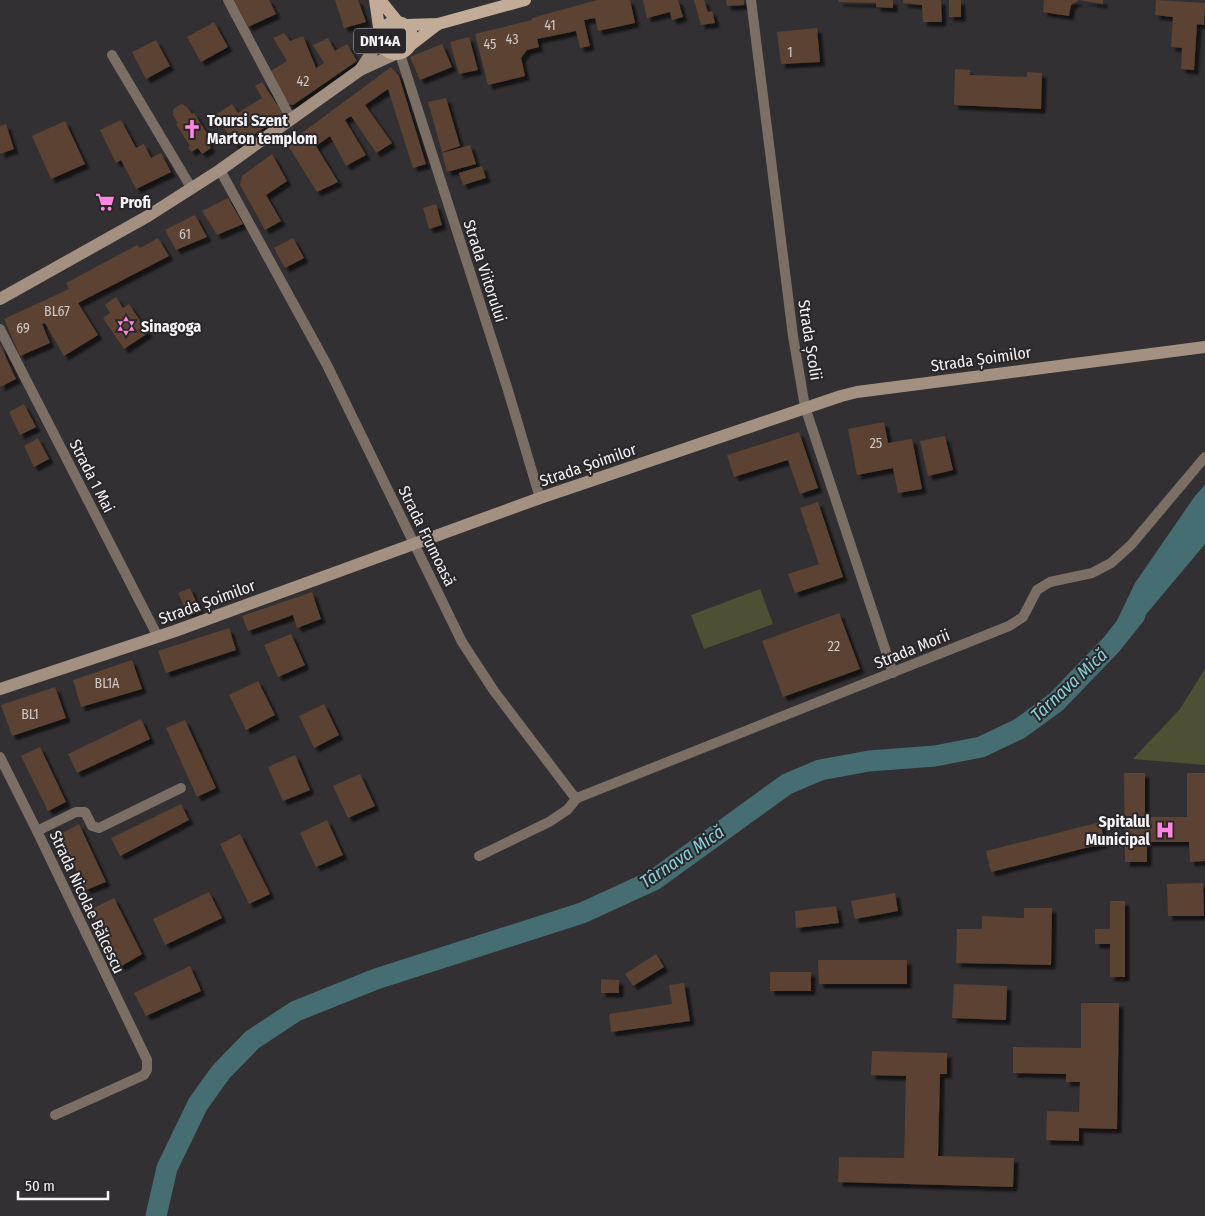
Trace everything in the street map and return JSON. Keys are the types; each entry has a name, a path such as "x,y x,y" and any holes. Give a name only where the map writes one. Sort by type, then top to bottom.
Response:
{"main road":[{"name":"DN14A","path":"375,0 380,37 385,50 397,54 409,49 412,44 438,24"},
{"name":"DN14A","path":"380,0 412,34 412,44"},
{"name":"DN14A","path":"380,37 386,24 438,24 525,0"}],"street":[{"path":"228,0 291,119"},
{"name":"Strada Școlii","path":"751,0 793,336 805,407 892,673"},
{"path":"360,70 380,37"},
{"path":"0,299 96,246 192,189 360,70 397,54"},
{"name":"Strada Viitorului","path":"397,54 506,387 540,498"},
{"path":"112,55 192,189"},
{"name":"Strada Frumoasă","path":"220,170 327,365 462,642 478,669 577,798"},
{"name":"Strada 1 Mai","path":"0,329 158,637"},
{"name":"Strada Șoimilor","path":"0,689 158,637 540,498 805,407 857,392 1205,347"},
{"name":"Strada Morii","path":"577,798 1009,626 1023,617 1037,590 1050,582 1092,573 1111,563 1131,545 1205,457"},
{"name":"Strada Nicolae Bălcescu","path":"0,757 147,1060 147,1070 144,1074 55,1116"},
{"path":"37,831 76,812 85,812 92,826 99,828 181,788"},
{"path":"479,856 549,822 567,810 577,798"}],"green space":[{"path":"393,31 399,31 403,38 399,45 393,45 389,41 389,35"},
{"path":"760,589 773,624 704,649 691,615"},
{"path":"1205,669 1205,765 1133,759 1180,709"}],"water":[{"path":"1205,485 1205,544 1122,643 1112,631 1135,583 1195,496"}],"building":[{"path":"234,0 269,0 276,14 248,27"},
{"path":"335,0 358,0 366,22 344,28"},
{"path":"597,0 630,0 635,23 598,31 595,18 584,20 590,46 580,48 576,31 537,39 539,47 527,50 521,58 525,76 488,85 475,34 532,20 532,18"},
{"path":"643,0 678,0 683,17 672,20 670,12 647,18"},
{"path":"694,0 704,0 708,12 712,11 715,23 701,25"},
{"path":"726,0 744,0 744,5 727,6"},
{"path":"839,0 893,0 893,8 876,7 876,3 838,2"},
{"path":"903,0 941,0 942,22 923,22 922,5 903,3"},
{"path":"949,0 961,0 961,17 949,17"},
{"path":"1044,0 1079,0 1071,5 1069,16 1043,12"},
{"path":"1079,0 1103,0 1103,4"},
{"path":"1156,0 1205,3 1204,25 1197,24 1194,70 1181,69 1182,48 1171,47 1173,17 1155,15"},
{"path":"214,22 228,47 201,62 187,37"},
{"path":"817,28 820,62 781,64 777,32"},
{"path":"284,33 290,41 303,36 316,68 324,63 313,45 328,38 335,51 347,44 357,61 293,105 288,104 269,72 287,61 273,38"},
{"path":"469,37 478,70 459,74 450,42"},
{"path":"156,40 170,66 146,79 132,52"},
{"path":"442,44 452,67 420,80 410,57"},
{"path":"391,67 399,76 426,164 413,168 388,89 365,105 392,143 376,153 351,116 345,120 366,155 346,166 330,136 316,146 338,182 317,192 287,144"},
{"path":"955,69 970,70 970,75 1027,77 1027,72 1042,73 1041,109 954,105"},
{"path":"262,82 284,115 236,146 215,115 232,104 238,113 262,98 255,86"},
{"path":"446,98 460,146 442,152 428,102"},
{"name":"Toursi Szent Marton templom","path":"182,104 192,114 194,113 208,135 210,134 213,139 207,142 211,148 202,154 198,148 191,152 188,147 190,146 176,124 178,123 173,115 173,110"},
{"path":"121,120 136,148 144,144 151,158 161,153 171,172 136,189 121,160 116,163 100,130"},
{"path":"65,121 85,164 51,179 32,136"},
{"path":"6,124 14,149 0,154 0,126"},
{"path":"470,145 476,164 447,172 442,153"},
{"path":"272,154 287,181 266,195 281,221 265,230 240,185 242,176"},
{"path":"482,166 486,178 463,185 459,173"},
{"path":"228,198 243,224 217,235 202,211"},
{"path":"436,204 442,225 429,229 423,208"},
{"path":"195,215 207,237 176,250 165,230"},
{"path":"158,238 169,256 78,303 98,335 64,356 45,323 42,324 50,343 20,356 4,319 69,289 66,283 137,245 140,248"},
{"path":"293,238 304,258 285,268 274,248"},
{"name":"Sinagoga","path":"116,297 123,308 129,304 148,333 124,349 103,318 110,313 105,305"},
{"path":"0,344 16,379 0,387"},
{"path":"24,404 36,427 20,435 9,412"},
{"path":"884,422 888,443 912,439 922,489 898,493 893,468 857,475 848,429"},
{"path":"799,432 818,488 800,494 788,460 734,477 727,455"},
{"path":"945,436 953,470 928,476 920,441"},
{"path":"38,438 49,459 34,467 24,446"},
{"path":"818,502 843,577 795,593 788,574 819,564 800,508"},
{"path":"190,588 199,608 187,613 178,593"},
{"path":"312,592 321,619 297,628 293,615 248,631 242,616"},
{"path":"839,613 860,669 783,697 762,641"},
{"path":"229,628 236,650 166,673 158,651"},
{"path":"291,634 305,665 278,677 264,645"},
{"path":"132,660 142,689 81,707 73,680"},
{"path":"258,681 275,715 246,730 229,695"},
{"path":"55,687 66,718 12,736 1,705"},
{"path":"324,704 339,735 314,748 299,716"},
{"path":"141,719 150,739 77,773 68,754"},
{"path":"185,720 216,788 197,797 166,728"},
{"path":"40,747 66,802 48,811 21,756"},
{"path":"295,755 310,790 283,801 268,767"},
{"name":"Spitalul Municipal","path":"1124,773 1145,773 1145,817 1187,817 1187,773 1205,773 1205,861 1190,862 1189,842 1147,842 1147,862 1125,862"},
{"path":"360,774 375,806 348,818 333,786"},
{"path":"181,804 189,820 120,856 111,838"},
{"path":"327,820 343,855 316,867 300,833"},
{"path":"1100,822 1105,843 991,872 986,851"},
{"path":"79,824 106,882 86,890 59,835"},
{"path":"240,834 270,894 249,904 220,844"},
{"path":"1203,883 1204,916 1168,916 1167,884"},
{"path":"209,892 222,918 165,945 153,919"},
{"path":"895,893 898,911 855,919 851,901"},
{"path":"114,898 142,954 120,967 90,910"},
{"path":"1110,901 1125,901 1125,977 1110,977 1110,944 1095,944 1095,929 1110,929"},
{"path":"836,906 839,923 796,928 795,911"},
{"path":"1024,908 1052,908 1051,965 956,963 957,929 982,929 982,916 1024,918"},
{"path":"656,954 664,967 633,986 625,974"},
{"path":"818,960 907,960 907,984 819,984"},
{"path":"190,966 201,991 146,1016 134,993"},
{"path":"770,972 811,972 811,991 770,991"},
{"path":"601,979 619,980 619,993 601,993"},
{"path":"684,983 690,1021 611,1032 609,1014 672,1004 669,985"},
{"path":"954,984 1007,986 1006,1020 952,1018"},
{"path":"1081,1003 1119,1003 1117,1129 1079,1128 1079,1141 1046,1140 1047,1111 1079,1112 1080,1082 1066,1082 1066,1074 1013,1073 1013,1047 1081,1048"},
{"path":"872,1051 947,1053 947,1074 940,1074 938,1156 1014,1158 1013,1187 838,1182 839,1157 904,1158 906,1076 871,1075"}],"waterway":[{"name":"Târnava Mică","path":"156,1216 167,1168 198,1104 221,1072 252,1040 296,1011 376,979 582,913 654,880 787,784 820,770 869,761 935,756 981,747 1019,729 1056,702 1111,645 1135,615"}],"place":[{"name":"Toursi Szent Marton templom","path":"192,129"},
{"name":"Profi","path":"105,202"},
{"name":"Sinagoga","path":"126,326"},
{"name":"Spitalul Municipal","path":"1165,830"}]}
